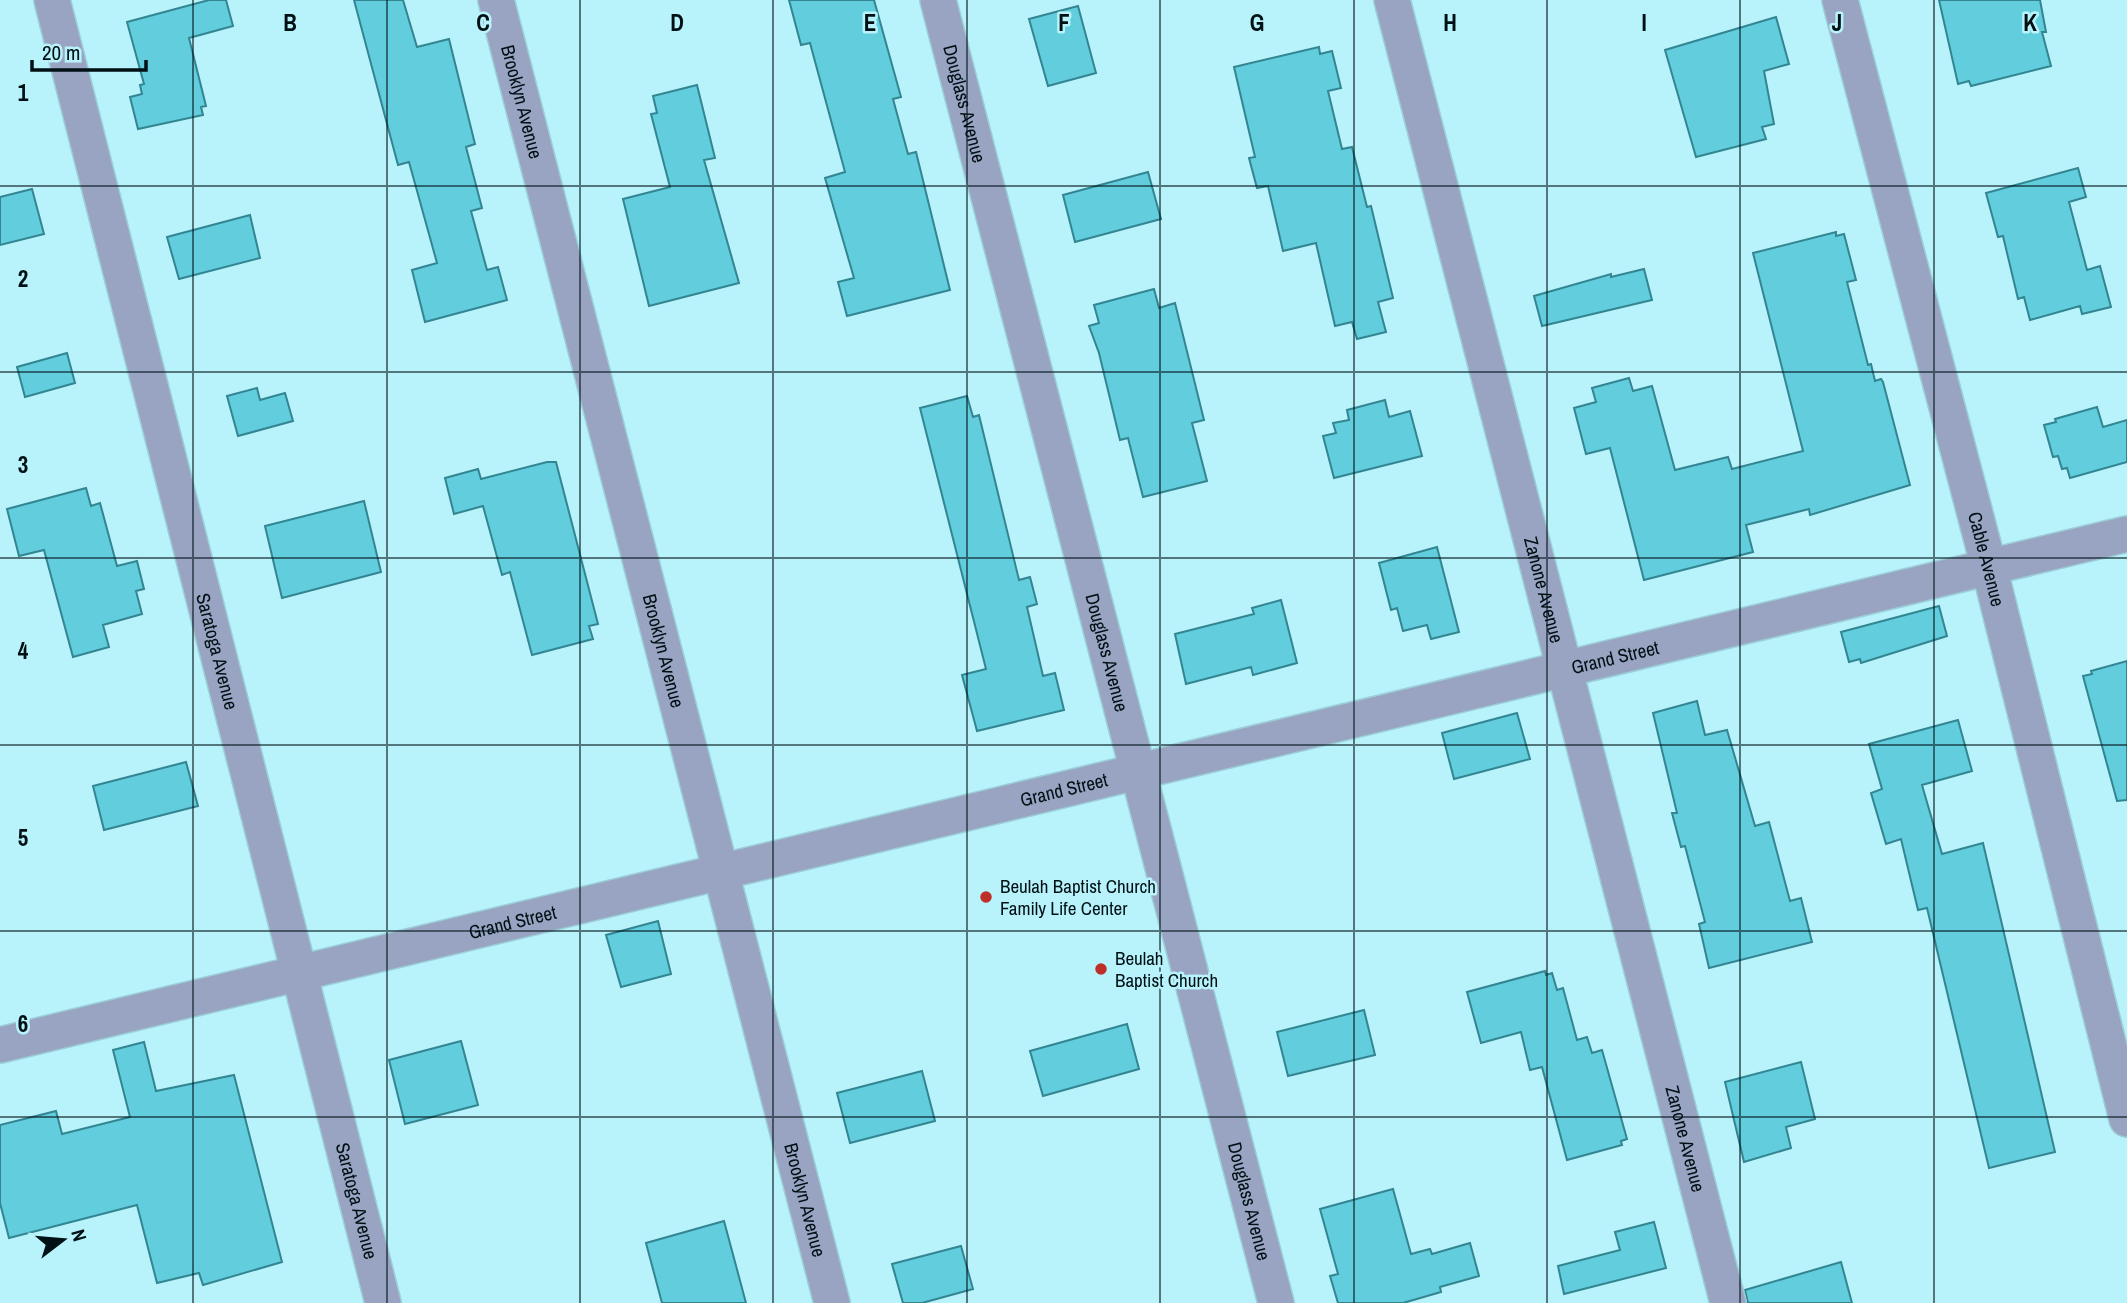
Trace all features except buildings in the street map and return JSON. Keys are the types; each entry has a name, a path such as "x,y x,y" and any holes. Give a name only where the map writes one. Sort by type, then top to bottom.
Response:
{"street":[{"name":"Saratoga Avenue","path":"52,0 383,1303"},
{"name":"Brooklyn Avenue","path":"496,0 718,872 832,1303"},
{"name":"Douglass Avenue","path":"938,0 1276,1303"},
{"name":"Zanone Avenue","path":"1392,0 1728,1303"},
{"name":"Cable Avenue","path":"1840,0 1989,567 2127,1119"},
{"name":"Grand Street","path":"0,1045 2127,534"}],"place":[{"name":"Beulah Baptist Church Family Life Center","path":"986,897"},
{"name":"Beulah Baptist Church","path":"1101,969"}]}
